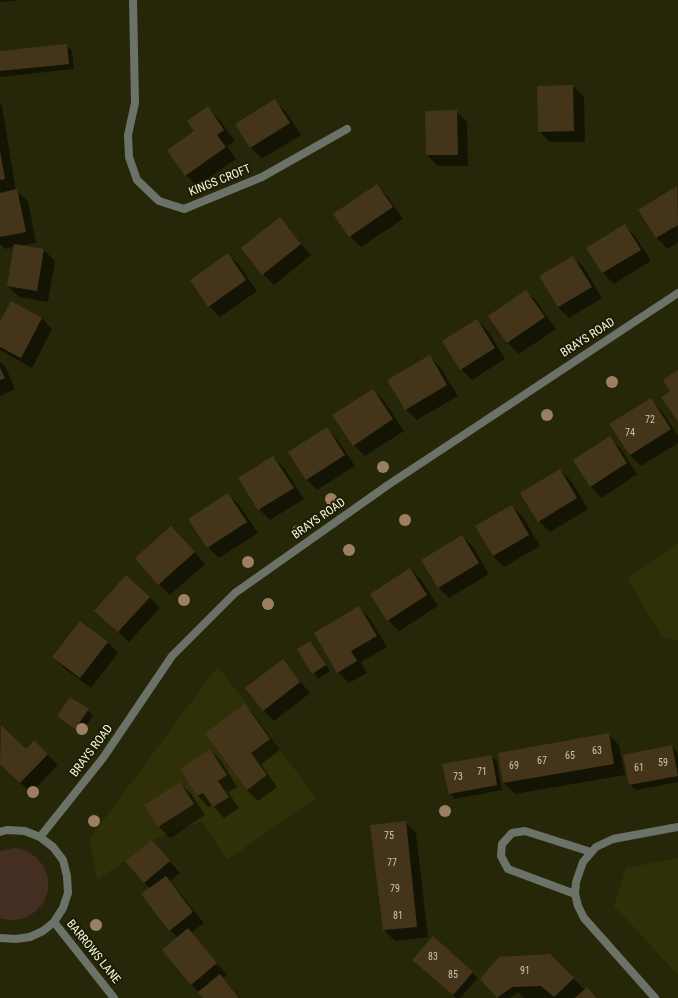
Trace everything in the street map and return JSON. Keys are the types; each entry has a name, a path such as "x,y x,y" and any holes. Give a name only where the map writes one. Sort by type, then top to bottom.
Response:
{"street":[{"name":"KINGS CROFT","path":"133,0 135,103 128,135 129,157 137,180 159,200 184,209 262,177 347,129"},
{"name":"BRAYS ROAD","path":"40,837 102,758 172,656 234,593 388,485 678,293"},
{"path":"655,998 584,918 578,906 575,894 579,871 583,862 596,847 613,839 678,827"},
{"path":"0,832 7,830 24,831 40,837 53,847 63,860 67,876 66,898 63,908 54,922 42,931 30,937 16,939 0,938"},
{"path":"575,894 508,868 501,856 502,844 512,833 525,831 591,852"},
{"name":"BARROWS LANE","path":"54,922 114,998"}],"shaded area":[{"path":"678,543 678,641 662,637 627,578"},
{"path":"218,666 316,798 227,860 201,821 152,840 97,880 90,838"},
{"path":"15,848 27,851 37,858 44,867 48,878 48,890 44,902 36,911 26,918 14,920 3,919 0,918 0,851"},
{"path":"678,858 678,975 614,906 626,868"}],"building":[{"path":"67,44 69,64 0,71 0,51"},
{"path":"573,85 574,131 538,132 537,86"},
{"path":"275,99 290,123 250,148 235,124"},
{"path":"208,106 224,130 217,135 226,147 185,176 167,150 194,131 187,121"},
{"path":"457,110 458,155 426,155 425,111"},
{"path":"0,151 5,179 0,180"},
{"path":"377,184 393,207 349,237 333,214"},
{"path":"677,186 678,225 656,238 638,210"},
{"path":"17,189 26,232 0,237 0,193"},
{"path":"280,217 301,244 262,275 241,248"},
{"path":"625,224 641,250 602,273 586,248"},
{"path":"14,244 44,249 37,291 7,286"},
{"path":"228,253 246,280 208,307 190,280"},
{"path":"573,256 592,287 558,307 539,276"},
{"path":"526,290 545,317 507,343 488,316"},
{"path":"11,301 42,318 21,358 0,347 0,322"},
{"path":"477,319 495,348 460,370 442,341"},
{"path":"430,355 447,385 405,410 387,380"},
{"path":"0,368 5,378 0,380"},
{"path":"678,370 678,422 661,397 670,391 663,380"},
{"path":"373,389 393,419 353,446 332,415"},
{"path":"651,398 671,429 630,455 609,424"},
{"path":"327,427 345,455 306,480 288,452"},
{"path":"610,436 627,463 590,487 573,460"},
{"path":"273,456 294,488 258,510 238,478"},
{"path":"560,469 577,498 538,522 520,493"},
{"path":"228,493 247,522 207,548 188,519"},
{"path":"512,505 529,535 493,556 475,526"},
{"path":"171,526 195,552 158,585 135,558"},
{"path":"462,535 479,563 438,588 421,560"},
{"path":"410,568 427,595 387,621 370,594"},
{"path":"126,575 150,597 118,632 94,611"},
{"path":"359,606 377,636 351,651 357,661 337,673 314,633"},
{"path":"80,621 108,642 80,678 52,657"},
{"path":"310,641 326,665 312,674 297,649"},
{"path":"283,659 300,682 263,711 245,688"},
{"path":"70,697 89,709 75,729 57,716"},
{"path":"245,704 270,739 251,753 267,775 247,790 205,733"},
{"path":"1,725 26,749 34,740 48,754 20,783 0,764"},
{"path":"609,733 614,764 503,783 498,753"},
{"path":"672,745 678,776 629,785 623,755"},
{"path":"210,749 227,775 218,781 229,797 213,807 203,793 197,796 180,769"},
{"path":"492,755 497,785 449,794 442,764"},
{"path":"180,782 194,804 158,827 144,805"},
{"path":"406,821 417,927 383,930 370,825"},
{"path":"152,840 170,861 144,883 125,861"},
{"path":"166,876 193,912 169,931 141,894"},
{"path":"188,928 217,963 191,985 162,950"},
{"path":"433,936 473,972 453,995 412,960"},
{"path":"550,954 574,978 554,997 541,986 512,987 497,998 480,979 499,957"},
{"path":"220,974 239,998 203,998 198,992"},
{"path":"587,987 597,998 575,998"}]}
